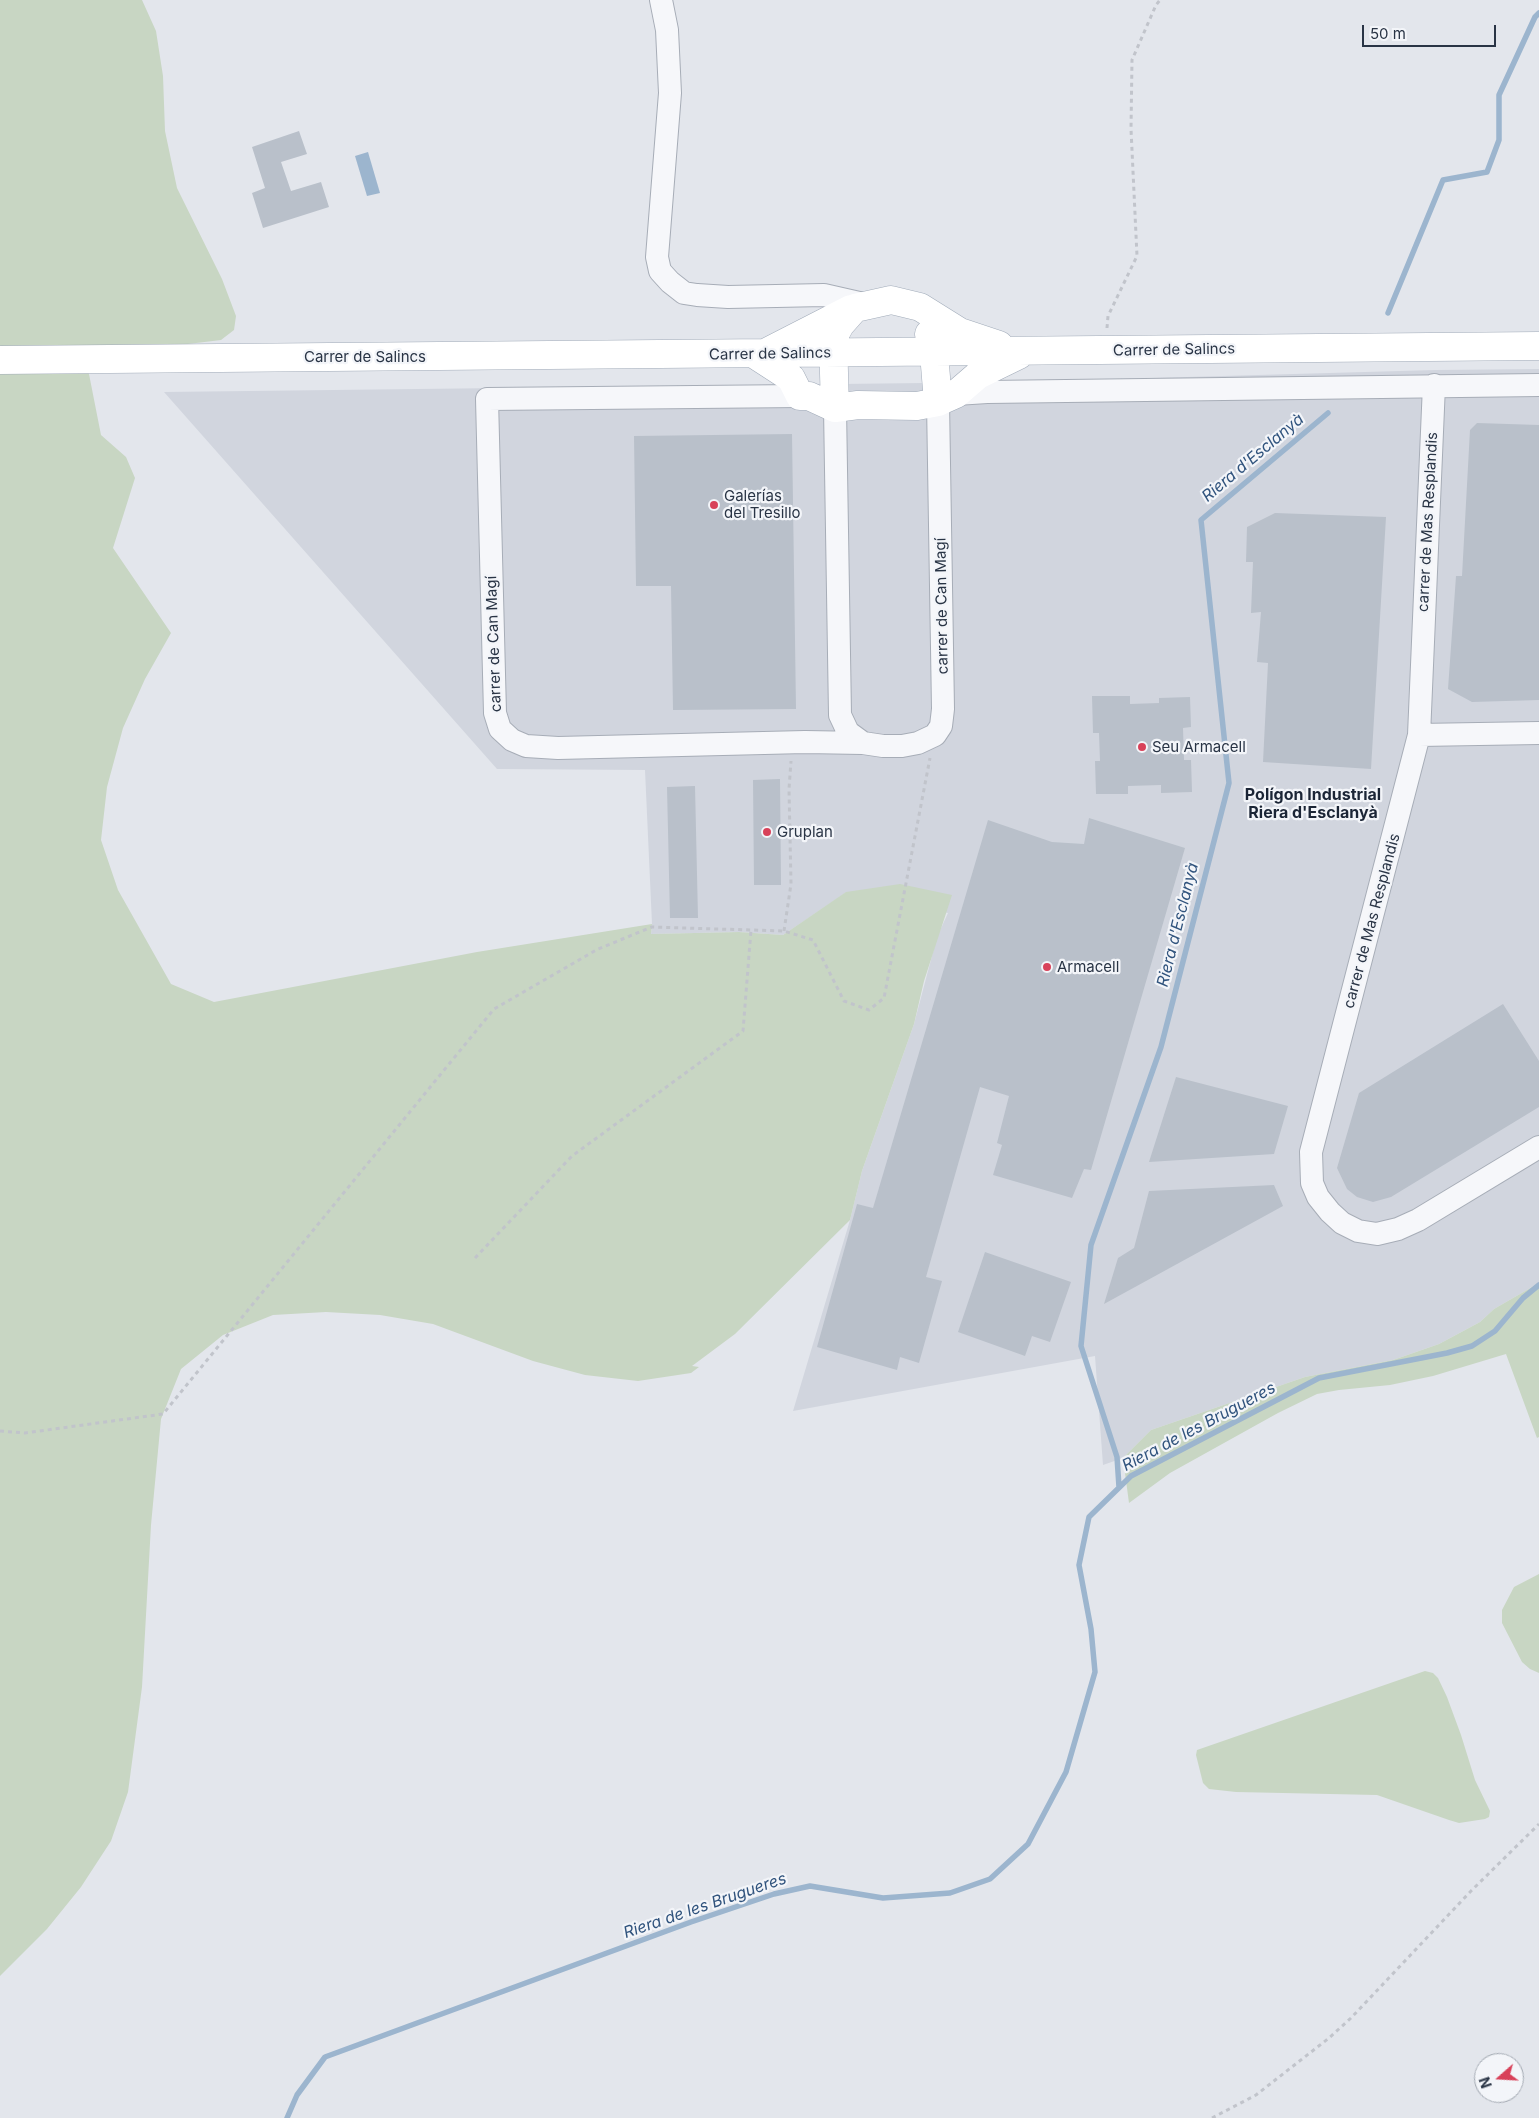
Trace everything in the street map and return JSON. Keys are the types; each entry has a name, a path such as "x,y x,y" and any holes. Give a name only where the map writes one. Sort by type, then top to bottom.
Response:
{"main road":[{"path":"891,300 920,307 960,332 1024,352 978,375 947,398 917,406 858,405 835,408 809,396 800,396 792,378 759,354 861,306 891,300"},
{"path":"835,408 833,338 840,324 861,306"},
{"path":"920,307 947,398"},
{"name":"Carrer de Salincs","path":"0,360 832,354 1539,346"}],"street":[{"path":"661,0 667,30 670,93 657,256 660,271 684,293 728,297 824,295 861,306"},
{"path":"947,398 1434,385 1539,385"},
{"name":"carrer de Mas Resplandis","path":"1434,385 1419,735 1311,1152 1312,1183 1318,1197 1342,1223 1358,1231 1377,1234 1398,1229 1418,1220 1539,1147"},
{"name":"carrer de Can Magí","path":"800,396 487,399 495,713 500,729 512,740 526,746 558,748 799,742 902,746 918,743 934,735 941,726 943,709 947,398"},
{"name":"carrer de Can Magí","path":"835,408 840,715 848,732 863,743"},
{"name":"carrer de Can Magí","path":"799,742 826,733 834,722 840,707"},
{"path":"1419,735 1539,733"}],"path":[{"path":"1106,351 1108,316 1137,256 1131,129 1132,60 1156,5 1160,0"},
{"path":"0,1431 25,1433 163,1414 494,1008 598,949 652,928 784,931 813,940 844,1001 869,1010 884,998 934,735"},
{"path":"784,931 791,884 790,789 799,742"},
{"path":"475,1258 572,1156 743,1031 751,930"},
{"path":"1212,2118 1256,2095 1329,2038 1358,2011 1471,1891 1539,1824"}],"shaded area":[{"path":"1539,369 1539,1283 1494,1309 1480,1322 1439,1344 1393,1360 1305,1377 1151,1430 1123,1458 1103,1465 1095,1356 793,1411 850,1220 862,1171 914,1024 937,937 948,913 847,892 783,935 739,932 651,934 645,770 497,769 164,392 1009,382 1436,370"}],"green space":[{"path":"0,0 142,0 156,31 163,76 165,131 177,188 222,279 236,316 234,330 221,340 89,356 88,369 101,435 126,457 135,478 113,548 171,633 145,679 123,728 107,787 101,840 118,890 171,984 214,1002 477,952 652,924 651,934 739,932 783,935 846,892 900,884 952,895 924,981 914,1024 862,1171 850,1220 735,1334 692,1366 699,1367 691,1373 638,1381 585,1375 533,1361 433,1324 380,1315 326,1312 273,1315 223,1335 181,1369 161,1419 151,1525 142,1687 128,1792 111,1841 81,1887 47,1929 0,1976"},
{"path":"1539,1283 1539,1437 1537,1438 1506,1354 1433,1376 1390,1385 1317,1394 1278,1413 1170,1473 1129,1503 1123,1458 1151,1430 1305,1377 1393,1360 1439,1344 1480,1322 1494,1309"},
{"path":"1539,1574 1539,1673 1530,1669 1522,1662 1502,1623 1502,1610 1514,1587"},
{"path":"1425,1671 1433,1673 1438,1678 1447,1697 1475,1780 1490,1811 1489,1817 1459,1823 1377,1795 1236,1792 1209,1789 1203,1783 1196,1755 1197,1750"}],"water":[{"path":"368,152 380,193 367,196 355,156"}],"building":[{"path":"299,131 307,154 281,162 291,191 321,182 329,207 263,228 252,193 265,188 252,147"},
{"path":"1477,423 1539,425 1539,700 1472,702 1448,689 1456,576 1462,576 1470,430"},
{"name":"Galerías del Tresillo","path":"792,434 796,709 673,710 671,586 636,586 634,436"},
{"path":"1275,513 1386,517 1371,769 1263,762 1268,663 1257,662 1261,612 1251,613 1253,562 1246,562 1247,527"},
{"name":"Seu Armacell","path":"1092,696 1130,696 1130,704 1159,703 1159,698 1190,697 1191,727 1183,728 1184,760 1191,760 1192,792 1161,793 1161,785 1128,786 1128,794 1096,794 1095,761 1100,761 1099,733 1093,733"},
{"name":"Gruplan","path":"780,779 781,885 754,885 753,780"},
{"path":"695,786 698,918 670,918 667,787"},
{"name":"Armacell","path":"1089,818 1185,848 1091,1170 1084,1169 1072,1198 993,1175 1002,1145 997,1143 1009,1096 980,1087 926,1277 942,1281 919,1363 900,1357 897,1370 817,1347 857,1204 873,1208 988,820 1052,842 1084,844"},
{"path":"1503,1004 1539,1061 1539,1107 1391,1197 1373,1202 1357,1197 1347,1189 1337,1168 1359,1093"},
{"path":"1176,1077 1288,1106 1274,1154 1149,1162"},
{"path":"1274,1185 1283,1206 1104,1304 1118,1258 1134,1248 1149,1191"},
{"path":"985,1252 1071,1282 1050,1342 1032,1336 1025,1356 958,1332"}],"waterway":[{"name":"Riera d'Esclanyà","path":"1388,313 1443,180 1487,172 1499,140 1499,95 1535,17 1539,13"},
{"name":"Riera d'Esclanyà","path":"1119,1487 1117,1457 1081,1346 1091,1245 1161,1047 1229,783 1201,520 1328,413"},
{"name":"Riera de les Brugueres","path":"287,2118 297,2095 325,2057 691,1922 774,1894 810,1886 883,1898 950,1893 990,1879 1028,1844 1066,1772 1095,1672 1091,1629 1079,1565 1089,1517 1131,1476 1319,1378 1447,1353 1472,1346 1495,1331 1523,1298 1539,1285"}],"place":[{"name":"Galerías del Tresillo","path":"714,505"},
{"name":"Seu Armacell","path":"1142,747"},
{"name":"Gruplan","path":"767,832"},
{"name":"Armacell","path":"1047,967"}],"district":[{"name":"Polígon Industrial Riera d'Esclanyà","path":"1313,804"}]}
